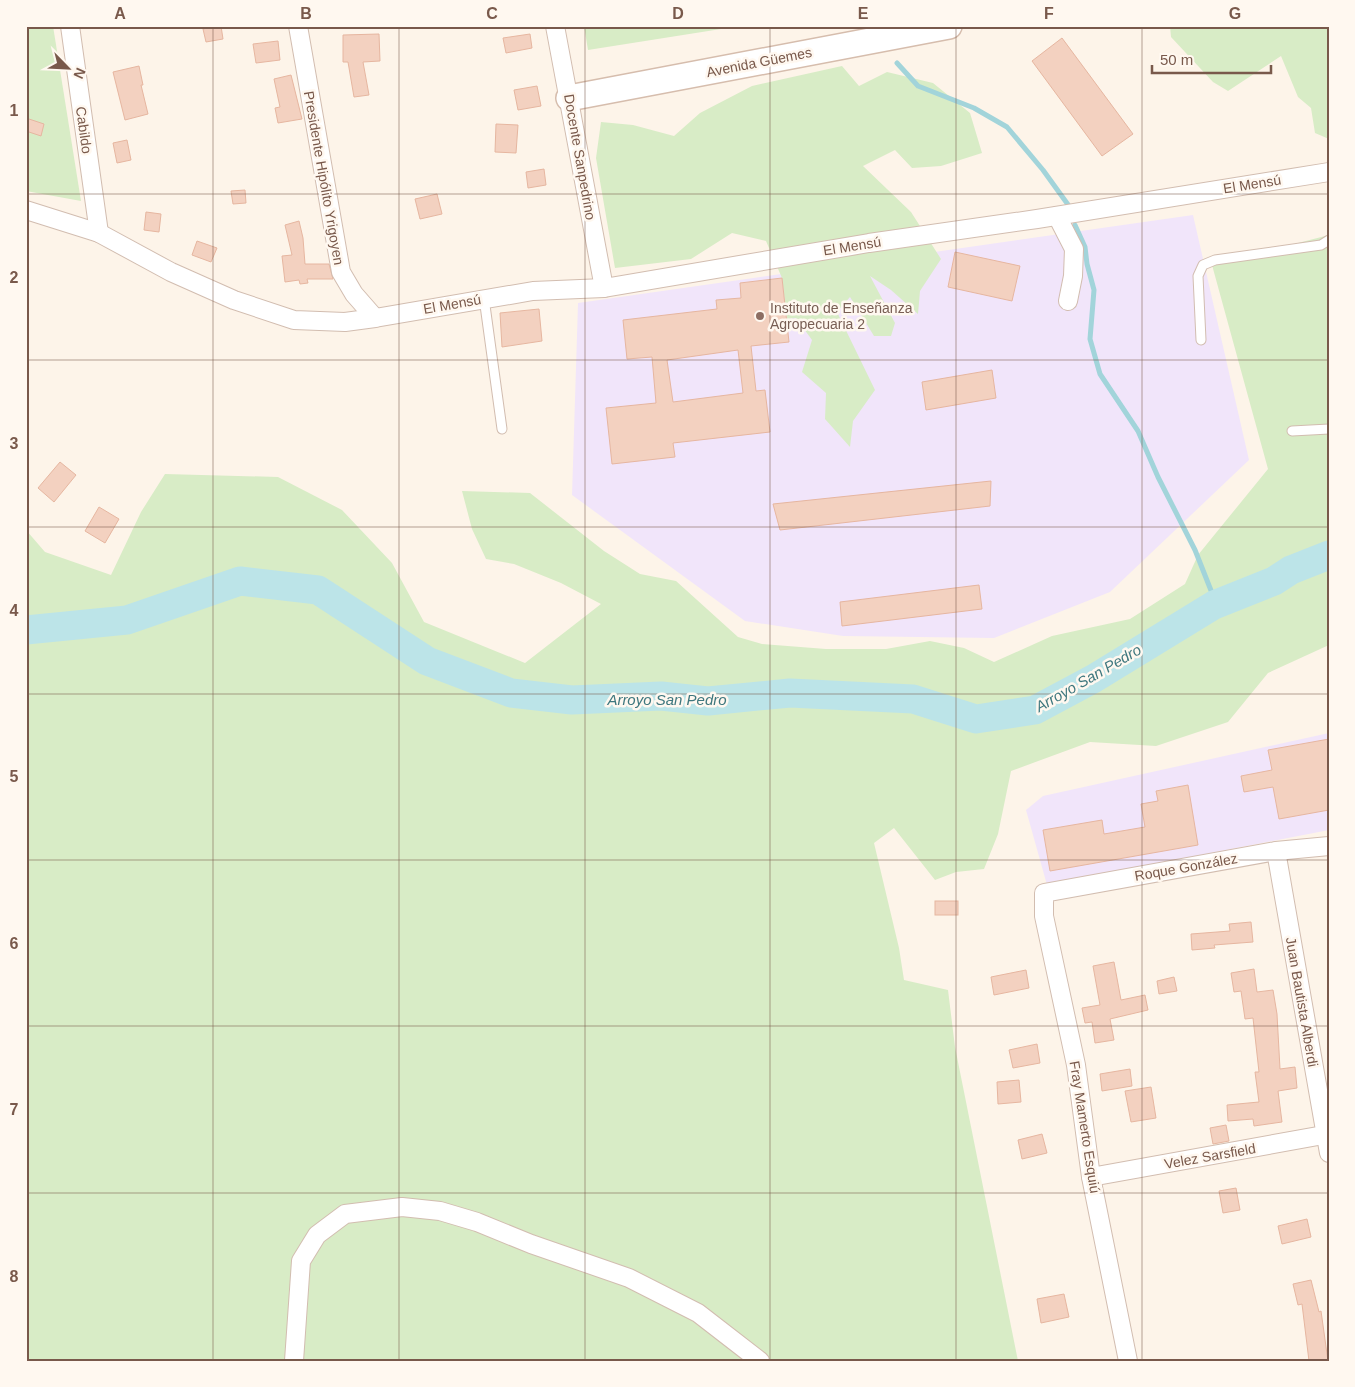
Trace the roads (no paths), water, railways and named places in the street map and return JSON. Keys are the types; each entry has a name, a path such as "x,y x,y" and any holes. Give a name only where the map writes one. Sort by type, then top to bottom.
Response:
{"main road":[{"name":"Avenida Güemes","path":"569,98 872,33 949,26"}],"street":[{"name":"Cabildo","path":"70,26 99,233"},
{"name":"Presidente Hipólito Yrigoyen","path":"298,26 340,272 354,294 375,318"},
{"name":"Docente Sanpedrino","path":"555,26 604,288"},
{"name":"El Mensú","path":"26,210 99,233 171,272 234,300 294,320 345,322 533,291 604,288 868,243 1057,216 1329,172"},
{"path":"1057,216 1074,249 1073,276 1068,301"},
{"name":"Roque González","path":"1044,893 1276,851 1329,846"},
{"name":"Juan Bautista Alberdi","path":"1276,851 1329,1153"},
{"name":"Fray Mamerto Esquiú","path":"1044,893 1044,916 1076,1065 1091,1177 1128,1361"},
{"name":"Velez Sarsfield","path":"1091,1177 1327,1135"},
{"path":"294,1361 301,1261 317,1235 344,1214 402,1207 440,1211 478,1222 531,1244 629,1278 698,1313 760,1361"}],"lane":[{"path":"1201,340 1198,276 1203,265 1215,260 1321,245 1329,240"},
{"path":"484,298 502,429"},
{"path":"1292,431 1329,430"}],"waterway":[{"path":"897,63 918,86 974,108 1007,127 1043,170 1069,206"},
{"path":"1075,225 1085,247 1087,264 1094,290 1090,339 1100,374 1138,431 1158,477 1195,550 1212,593 1214,605"},
{"name":"Arroyo San Pedro","path":"26,630 127,620 240,581 318,590 427,661 511,693 572,700 661,696 708,701 790,693 913,699 976,719 1035,710 1093,679 1214,605 1274,581 1291,570 1329,555"}],"place":[{"name":"Instituto de Enseñanza Agropecuaria 2","path":"760,316"}]}
